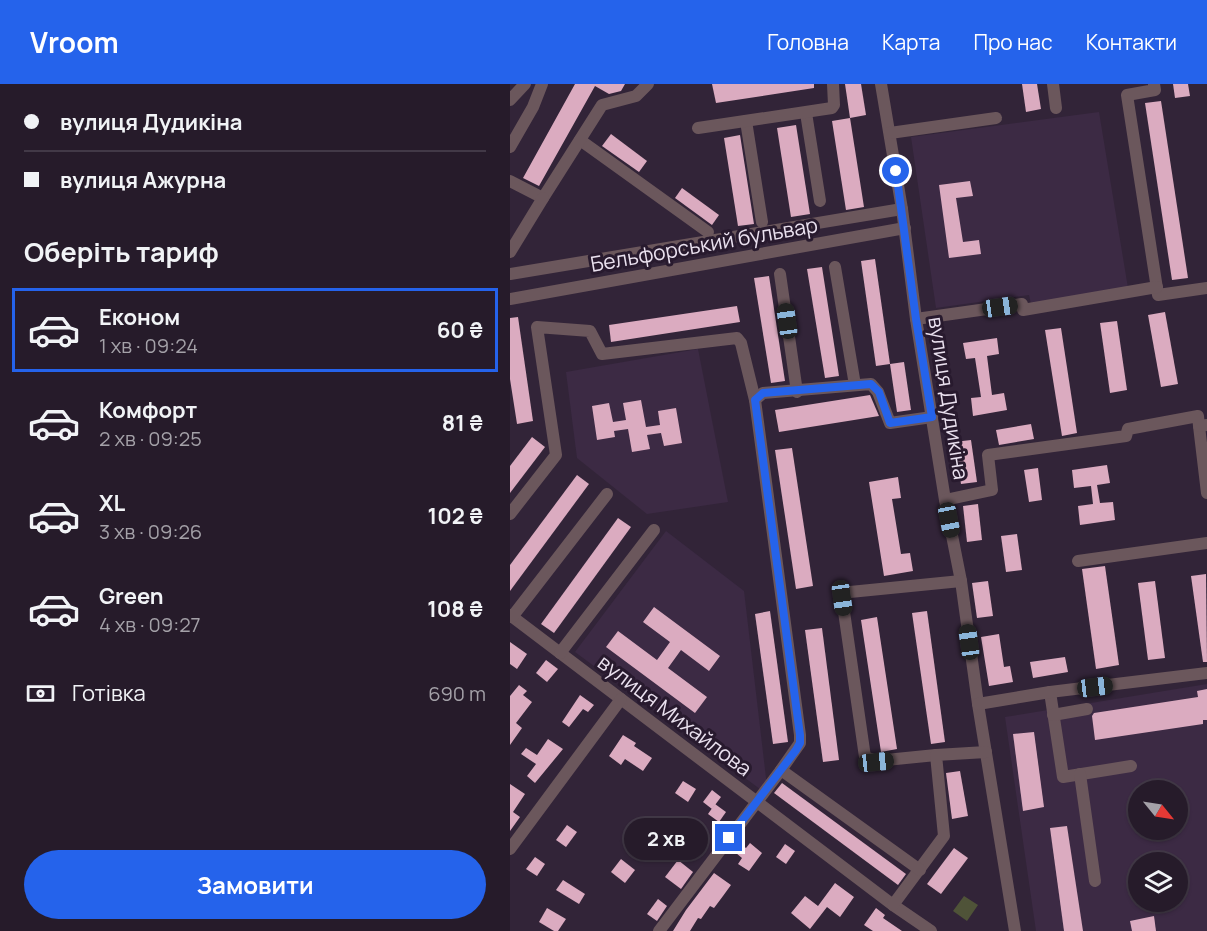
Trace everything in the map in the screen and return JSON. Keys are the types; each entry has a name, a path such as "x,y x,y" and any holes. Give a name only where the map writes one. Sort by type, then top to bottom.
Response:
{"street":[{"path":"510,100 525,84"},
{"path":"510,147 533,107 542,84"},
{"path":"510,252 602,105 636,96 648,84"},
{"path":"698,128 834,107 832,84"},
{"name":"вулиця Дудикіна","path":"881,84 905,228 916,319 945,500 961,580 978,704 1015,931"},
{"path":"1053,84 1056,108"},
{"path":"1154,84 1155,90 1127,95 1158,295 1207,288"},
{"path":"806,113 820,201"},
{"path":"890,133 996,118"},
{"path":"746,122 762,222"},
{"path":"580,140 708,232"},
{"path":"510,181 543,198"},
{"name":"Бельфорський бульвар","path":"510,274 902,209"},
{"name":"Бельфорський бульвар","path":"510,299 905,228"},
{"path":"835,267 855,386"},
{"path":"780,274 797,392"},
{"path":"916,319 1022,304 1023,310 1157,287"},
{"path":"510,513 556,455 537,327 590,331 600,354 737,338 741,343 755,400 800,743 659,931"},
{"path":"755,400 763,393 797,392 871,384 876,388 890,423 932,417"},
{"path":"945,500 992,490 988,454 1126,436 1128,429 1198,416 1203,426 1207,493"},
{"path":"511,616 607,494"},
{"path":"560,653 654,530"},
{"path":"1078,561 1207,543"},
{"path":"961,580 850,592 845,593 842,598 865,757 876,762 986,752"},
{"name":"вулиця Михайлова","path":"511,616 893,905 931,931"},
{"path":"978,704 1050,692 1207,673"},
{"path":"1050,692 1063,777 1131,766"},
{"path":"510,849 621,699"},
{"path":"1053,715 1087,710"},
{"path":"893,905 941,841 945,831 936,755"},
{"path":"781,770 920,870"},
{"path":"1080,774 1095,881"}],"shaded area":[{"path":"1099,112 1128,288 1031,304 1029,295 936,308 911,137"},
{"path":"698,349 728,502 647,514 577,458 566,372"},
{"path":"666,531 744,591 768,795 575,652"},
{"path":"1207,684 1207,931 1036,931 1005,717"}],"green space":[{"path":"964,896 978,905 967,921 953,911"}],"building":[{"path":"575,84 625,84 621,91 609,94 595,86 539,186 523,178"},
{"path":"712,84 814,84 814,88 716,103"},
{"path":"845,84 861,84 866,115 850,118"},
{"path":"1022,84 1037,84 1041,109 1026,112"},
{"path":"1173,84 1188,84 1190,96 1175,98"},
{"path":"1161,101 1188,278 1172,280 1145,103"},
{"path":"850,118 864,207 846,210 832,121"},
{"path":"796,125 810,214 791,217 777,128"},
{"path":"611,134 647,161 639,172 602,146"},
{"path":"740,135 754,224 738,226 724,138"},
{"path":"970,181 973,196 956,198 963,242 979,240 981,254 949,258 939,185"},
{"path":"682,188 719,215 712,225 675,198"},
{"path":"875,259 890,364 876,366 861,261"},
{"path":"822,267 839,376 825,378 807,269"},
{"path":"769,276 785,381 771,383 754,278"},
{"path":"737,306 740,322 611,342 609,325"},
{"path":"1165,312 1178,384 1161,387 1148,315"},
{"path":"518,317 533,421 517,424 510,379 510,318"},
{"path":"1117,321 1127,390 1110,393 1100,323"},
{"path":"1061,328 1077,433 1062,436 1045,330"},
{"path":"997,338 999,354 987,356 992,395 1004,393 1007,410 973,416 971,398 981,397 975,358 966,359 963,343"},
{"path":"904,362 911,410 897,412 890,364"},
{"path":"870,395 879,416 779,432 775,410"},
{"path":"641,400 646,427 660,425 658,411 676,408 682,443 664,446 661,433 647,435 650,449 632,452 628,429 614,431 615,437 597,440 592,406 609,403 613,422 626,420 623,403"},
{"path":"1031,424 1034,439 999,445 996,430"},
{"path":"532,437 545,447 510,493 510,466"},
{"path":"971,440 977,482 961,484 954,442"},
{"path":"792,448 813,586 796,589 775,450"},
{"path":"1107,465 1110,483 1097,485 1100,503 1113,502 1115,520 1080,525 1078,506 1093,504 1091,486 1074,488 1072,470"},
{"path":"1038,468 1042,500 1029,502 1024,470"},
{"path":"577,475 589,484 510,591 510,565"},
{"path":"898,477 901,498 892,499 901,554 910,553 913,571 884,576 869,482"},
{"path":"978,504 982,540 967,542 963,506"},
{"path":"618,518 631,527 554,633 541,624"},
{"path":"1017,534 1022,570 1006,572 1001,536"},
{"path":"1105,566 1119,665 1096,669 1082,569"},
{"path":"1206,574 1207,662 1203,662 1191,576"},
{"path":"988,581 993,616 977,618 972,583"},
{"path":"1155,581 1165,658 1148,660 1138,583"},
{"path":"654,607 720,656 709,671 681,650 668,668 707,697 695,713 606,647 618,631 657,660 670,642 643,622"},
{"path":"770,611 788,742 773,744 755,614"},
{"path":"927,611 945,742 931,744 912,613"},
{"path":"877,617 897,749 881,752 861,620"},
{"path":"822,628 839,760 823,762 805,630"},
{"path":"999,634 1004,667 1010,666 1013,682 989,686 981,637"},
{"path":"510,642 527,654 517,669 510,664"},
{"path":"1065,657 1068,672 1033,678 1030,662"},
{"path":"546,660 558,669 547,682 536,673"},
{"path":"519,685 527,691 523,695 532,702 516,723 522,728 510,745 510,696"},
{"path":"1207,689 1207,720 1203,720 1203,724 1095,740 1092,716 1094,713 1198,697 1197,691"},
{"path":"580,695 594,705 588,712 583,709 569,727 562,722"},
{"path":"1034,732 1044,807 1023,811 1013,734"},
{"path":"623,735 636,743 634,746 652,758 643,771 625,759 621,765 609,756"},
{"path":"548,739 563,749 535,783 527,776 536,764 521,754 526,748 537,755"},
{"path":"960,771 968,816 952,819 946,773"},
{"path":"683,781 696,789 688,802 675,793"},
{"path":"782,783 906,874 898,885 774,793"},
{"path":"510,784 525,794 513,812 520,817 510,831"},
{"path":"712,790 721,797 712,809 703,802"},
{"path":"715,804 726,812 719,822 708,814"},
{"path":"567,825 577,832 566,847 556,840"},
{"path":"1067,826 1083,931 1064,931 1050,828"},
{"path":"750,843 762,853 749,871 738,864 742,858 736,853 742,845 746,848"},
{"path":"785,844 795,851 786,864 776,857"},
{"path":"954,848 968,858 941,894 927,884"},
{"path":"535,857 545,864 537,876 526,869"},
{"path":"621,859 635,870 625,883 611,872"},
{"path":"678,860 693,872 681,889 665,877"},
{"path":"714,873 731,885 714,908 710,906 701,919 698,918 690,931 673,931 686,910"},
{"path":"563,880 585,894 579,904 556,890"},
{"path":"835,883 854,897 840,917 827,907 810,929 791,913 805,896 818,906"},
{"path":"658,899 667,906 657,921 647,914"},
{"path":"547,908 566,919 558,931 539,922"},
{"path":"876,908 885,915 883,918 902,931 873,931 864,925"},
{"path":"1154,916 1156,931 1132,931 1130,921"}],"route":[{"path":"729,838 800,743 755,400 763,393 797,392 871,384 879,392 890,423 932,417 896,171"}]}
